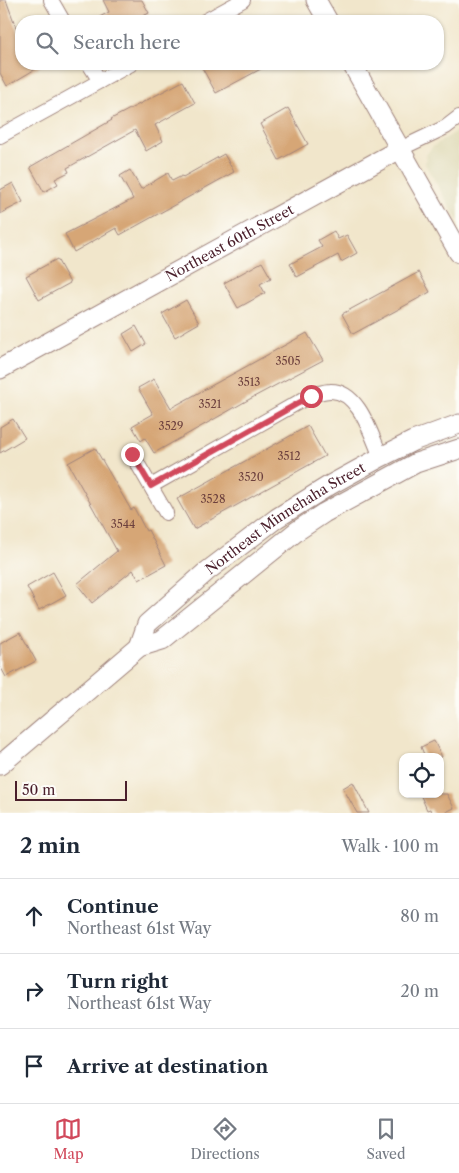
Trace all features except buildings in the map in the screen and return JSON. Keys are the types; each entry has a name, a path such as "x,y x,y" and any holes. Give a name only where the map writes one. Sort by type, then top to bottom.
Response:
{"main road":[{"path":"316,0 325,15"},
{"path":"355,70 459,253"},
{"name":"Northeast 60th Street","path":"0,369 400,149"},
{"name":"Northeast Minnehaha Street","path":"139,646 146,624 206,572 277,518 330,485 381,457 412,441 459,424"},
{"name":"Northeast Minnehaha Street","path":"0,765 139,646 162,640 297,530 324,513 416,463 459,449"}],"street":[{"path":"51,0 60,15"},
{"path":"216,15 243,0"},
{"path":"93,70 100,81"},
{"path":"0,136 120,70"},
{"name":"Northeast 60th Street","path":"400,149 446,127 459,117"},
{"path":"151,486 311,396 331,391 345,395 357,404 381,457"},
{"path":"132,454 166,512"}],"shaded area":[{"path":"459,130 459,222 425,164 426,155 432,147"}],"route":[{"path":"132,454 151,486 311,396"}]}
